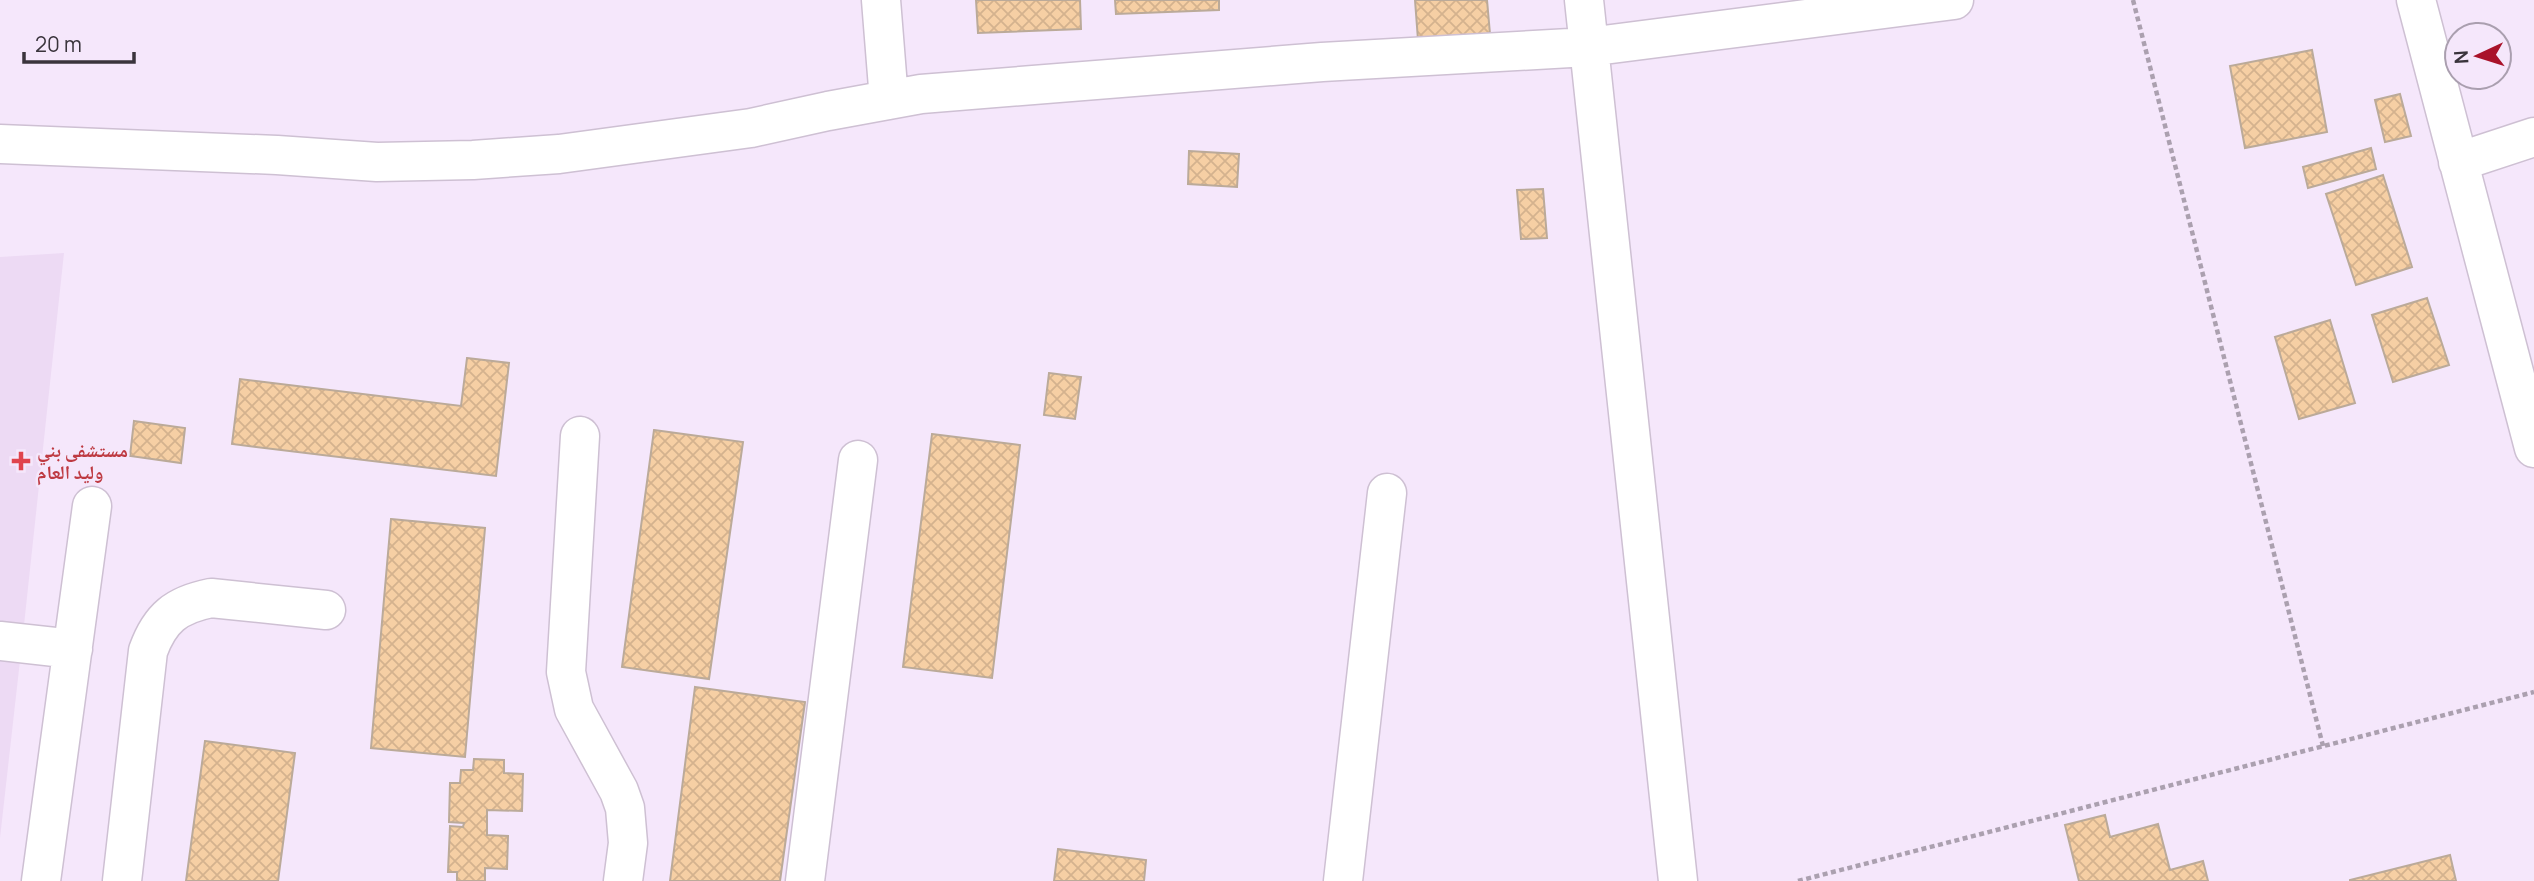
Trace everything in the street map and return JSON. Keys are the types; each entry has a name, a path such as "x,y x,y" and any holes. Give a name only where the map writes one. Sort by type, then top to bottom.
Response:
{"street":[{"path":"881,0 888,100"},
{"path":"1584,0 1678,881"},
{"path":"0,144 277,155 377,162 473,160 559,154 751,128 921,94 1322,62 1588,47 1954,0"},
{"path":"2416,0 2534,448"},
{"path":"2458,162 2534,137"},
{"path":"580,436 566,672 574,709 619,791 625,808 628,843 623,881"},
{"path":"805,881 858,460"},
{"path":"1343,881 1387,493"},
{"path":"41,881 92,506"},
{"path":"122,881 148,651 164,620 185,605 211,598 326,610"},
{"path":"0,641 73,649"}],"path":[{"path":"2133,0 2323,746"},
{"path":"1798,881 2534,692"}],"shaded area":[{"name":"مستشفى بني وليد العام","path":"64,253 24,625 0,838 0,257"}],"building":[{"path":"976,0 1080,0 1081,29 978,33"},
{"path":"1115,0 1219,0 1219,10 1116,14"},
{"path":"1415,0 1487,0 1490,34 1418,40"},
{"path":"2312,50 2327,132 2245,148 2230,66"},
{"path":"2400,94 2411,136 2385,142 2375,100"},
{"path":"2371,148 2376,169 2308,188 2303,167"},
{"path":"1189,151 1239,154 1237,187 1188,184"},
{"path":"2383,175 2412,267 2356,285 2326,194"},
{"path":"1543,189 1547,238 1521,239 1517,190"},
{"path":"2427,298 2449,365 2393,382 2372,315"},
{"path":"2330,320 2355,403 2299,419 2275,337"},
{"path":"467,358 509,363 496,476 232,444 240,379 461,406"},
{"path":"1049,373 1081,377 1075,419 1044,415"},
{"path":"134,421 185,428 181,463 130,456"},
{"path":"654,430 743,442 709,679 622,667"},
{"path":"932,434 1020,445 992,678 903,667"},
{"path":"391,519 485,528 465,757 371,748"},
{"path":"695,687 805,702 780,881 670,881"},
{"path":"205,741 295,753 278,881 186,881"},
{"path":"474,759 504,760 504,773 523,774 522,811 487,810 487,835 508,836 507,869 485,868 485,881 457,881 457,872 448,872 450,826 463,827 464,823 449,822 450,783 460,783 461,770 473,770"},
{"path":"2105,815 2110,837 2158,824 2170,870 2203,861 2208,881 2079,881 2065,825"},
{"path":"1058,849 1146,860 1144,881 1054,881"},
{"path":"2450,855 2456,881 2350,881 2350,880"}],"place":[{"name":"مستشفى بني وليد العام","path":"21,461"}]}
